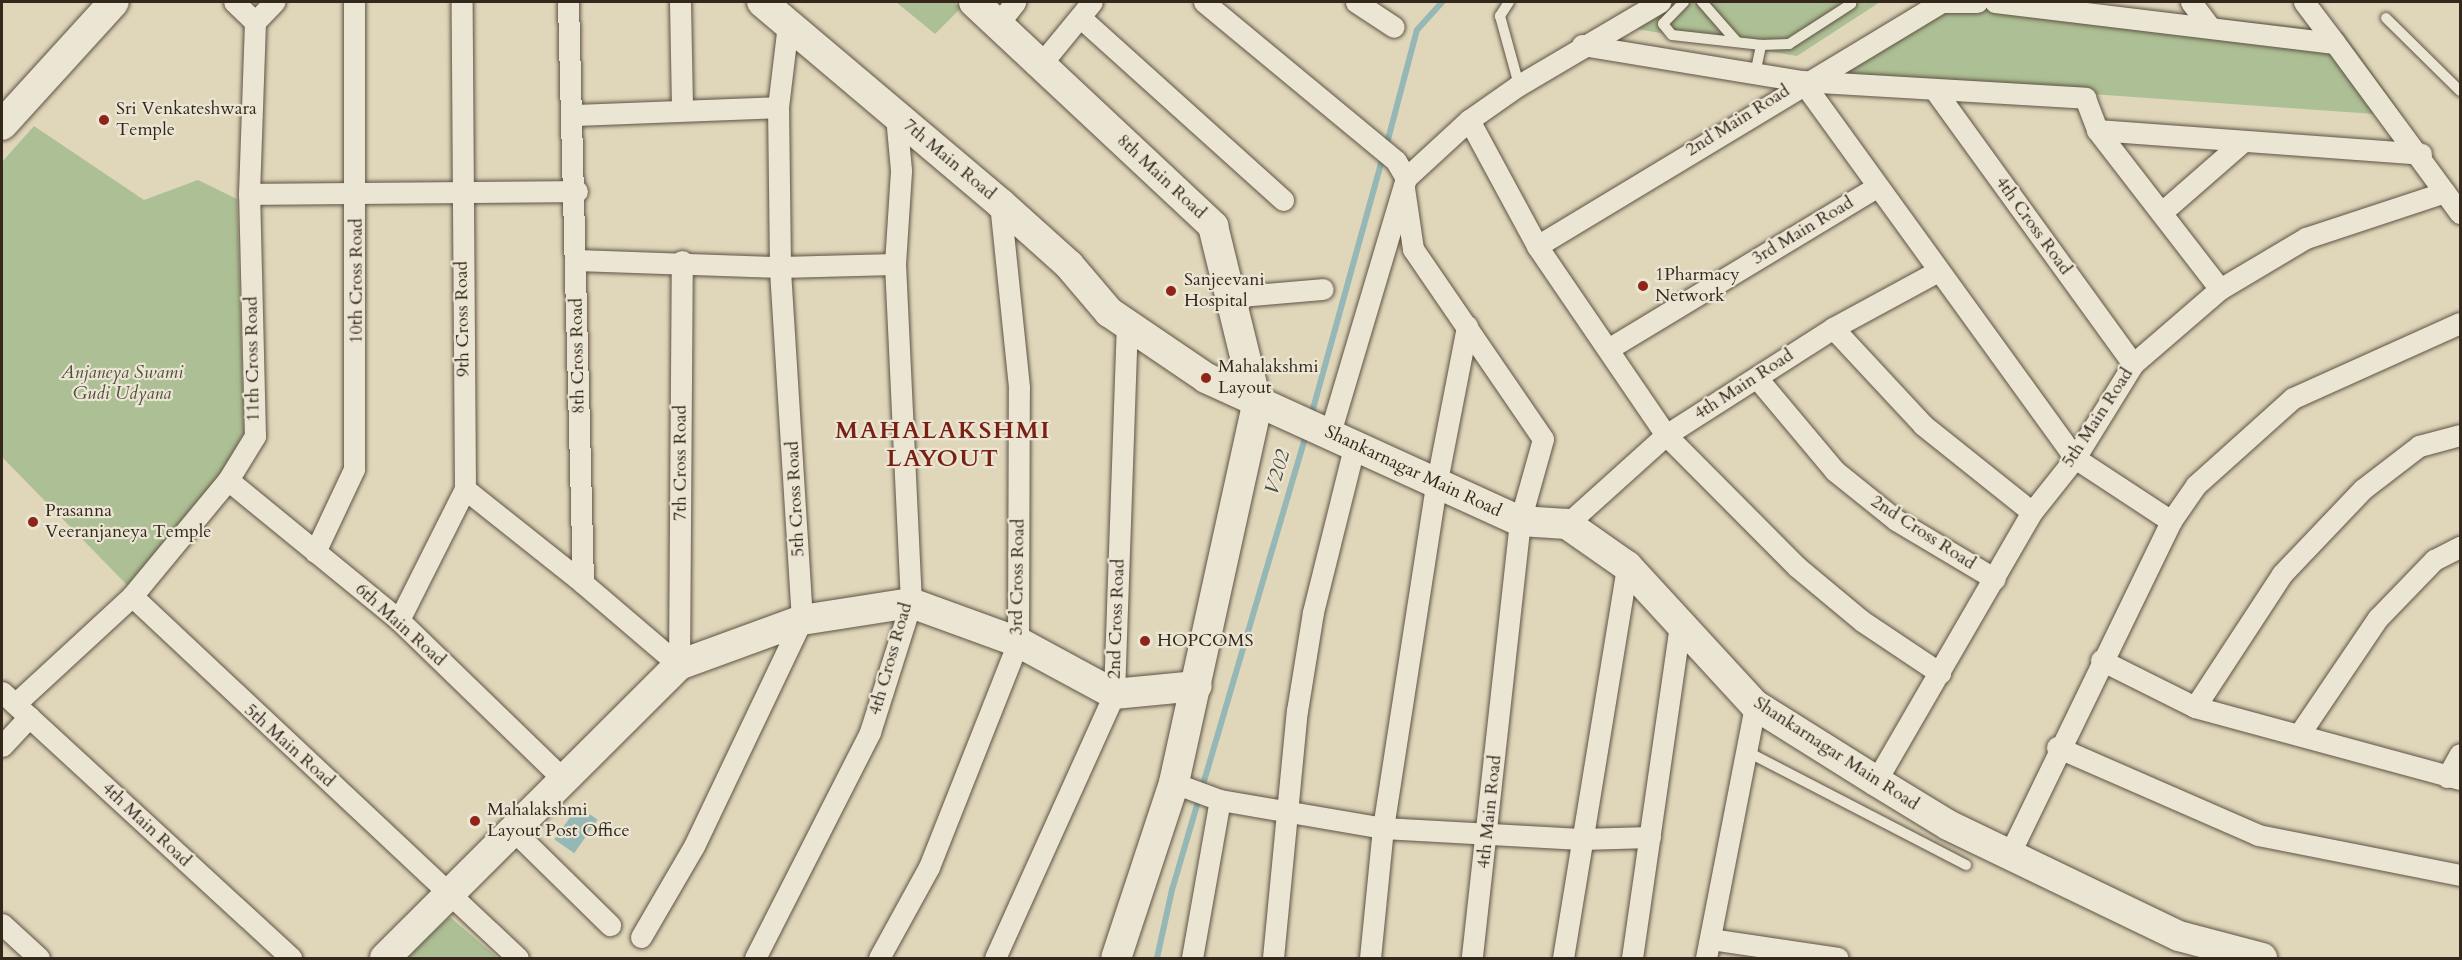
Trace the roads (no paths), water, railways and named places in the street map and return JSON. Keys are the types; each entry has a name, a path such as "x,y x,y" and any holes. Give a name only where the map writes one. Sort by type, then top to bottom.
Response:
{"street":[{"path":"2,125 114,2"},
{"path":"234,2 255,22 274,2"},
{"name":"10th Cross Road","path":"315,552 354,469 357,191 354,2"},
{"name":"9th Cross Road","path":"399,620 465,489 462,2"},
{"name":"8th Cross Road","path":"568,2 577,191 576,260 583,583"},
{"path":"680,2 682,110"},
{"name":"7th Main Road","path":"762,2 1000,203 1127,326 1257,405"},
{"name":"8th Main Road","path":"974,2 1007,13 1041,64 1213,226 1257,405"},
{"path":"1204,2 1372,146 1402,176"},
{"path":"1356,2 1394,27"},
{"path":"1273,958 1291,813 1297,711 1313,612 1342,440 1402,176 1469,120 1519,85 1582,45 1660,2"},
{"path":"1940,2 1977,2"},
{"name":"2nd Main Road","path":"1537,246 1802,81 1940,2"},
{"path":"1995,2 2335,43"},
{"path":"2191,2 2210,27"},
{"path":"2304,2 2421,154 2460,213"},
{"path":"1041,64 1086,10 1283,200"},
{"name":"11th Cross Road","path":"2,746 15,705 132,596 228,480 255,436 249,194 255,22"},
{"name":"5th Cross Road","path":"641,937 694,846 802,620 780,267 778,107 788,24"},
{"path":"1582,45 1802,81 2085,98 2097,130 2220,289"},
{"path":"1802,81 1875,188 2075,458 2170,521"},
{"name":"4th Cross Road","path":"1934,88 2133,364"},
{"path":"573,115 778,107"},
{"name":"4th Cross Road","path":"755,958 870,732 911,603 895,264 901,170 896,116"},
{"path":"1469,120 1537,246 1666,435 1796,566 1863,621 1940,674"},
{"path":"2097,130 2241,143 2421,154"},
{"path":"2162,212 2241,143"},
{"name":"4th Main Road","path":"1402,176 1413,249 1543,438 1520,521 1489,830 1472,958"},
{"name":"3rd Main Road","path":"1608,349 1875,188"},
{"path":"249,194 357,191 577,191"},
{"name":"5th Main Road","path":"1876,781 2032,512 2075,458 2133,364 2220,289 2306,238 2445,192"},
{"name":"3rd Cross Road","path":"879,958 929,867 1018,642 1019,387 1000,203"},
{"path":"576,260 682,261 780,267 895,264"},
{"name":"7th Cross Road","path":"679,665 682,261"},
{"name":"4th Main Road","path":"1567,524 1666,435 1833,328 1938,271"},
{"path":"1230,297 1323,289"},
{"path":"2009,855 2057,747 2170,521 2196,485 2293,398 2460,323"},
{"name":"2nd Cross Road","path":"995,958 1114,694 1127,326"},
{"path":"1370,958 1383,828 1436,486 1467,326"},
{"path":"1833,328 1923,425 2032,512"},
{"name":"2nd Cross Road","path":"1757,378 1835,471 1896,520 1995,579"},
{"path":"1116,958 1174,783 1257,405"},
{"name":"Shankarnagar Main Road","path":"1257,405 1342,440 1436,486 1520,521 1567,524 1627,566 1681,620 1755,705 1876,781 1942,837 2009,855 2179,936 2262,958"},
{"path":"2195,707 2282,574 2363,489 2419,446 2460,435"},
{"name":"6th Main Road","path":"228,480 399,620 564,780"},
{"path":"465,489 583,583 679,665"},
{"path":"2300,733 2378,618 2434,561 2460,547"},
{"path":"1563,958 1627,566"},
{"name":"5th Main Road","path":"132,596 448,895 518,958"},
{"path":"385,958 679,665 802,620 911,603 1018,642 1114,694 1197,686"},
{"path":"1632,958 1681,620"},
{"path":"2101,660 2195,707 2300,733 2454,778 2460,754"},
{"name":"4th Main Road","path":"15,705 291,958"},
{"path":"1755,705 1708,949 1838,958"},
{"path":"2057,747 2258,835 2460,875"},
{"path":"1174,783 1220,800 1383,828 1489,830 1581,839 1650,837"},
{"path":"1191,958 1220,800"},
{"path":"513,830 610,925"},
{"path":"2,924 39,958"}],"lane":[{"path":"1509,2 1500,16 1519,85"},
{"path":"1684,2 1663,24 1672,35 1761,45 1789,44 1851,4"},
{"path":"1701,2 1737,42"},
{"path":"2386,18 2425,62 2460,91"},
{"path":"1755,74 1761,45"},
{"path":"1746,751 1942,837 1966,866"}],"water":[{"path":"578,806 598,820 574,853 554,840"}],"waterway":[{"name":"V202","path":"1386,147 1417,30 1442,2"},
{"name":"V202","path":"1311,416 1383,156"},
{"name":"V202","path":"1157,958 1172,890 1306,434"}],"place":[{"name":"Sri Venkateshwara Temple","path":"104,120"},
{"name":"1Pharmacy Network","path":"1643,286"},
{"name":"Sanjeevani Hospital","path":"1171,291"},
{"name":"Mahalakshmi Layout","path":"1206,378"},
{"name":"Prasanna Veeranjaneya Temple","path":"33,522"},
{"name":"HOPCOMS","path":"1145,641"},
{"name":"Mahalakshmi Layout Post Office","path":"475,821"}],"district":[{"name":"MAHALAKSHMI LAYOUT","path":"943,445"}],"park label":[{"name":"Anjaneya Swami Gudi Udyana","path":"122,384"}]}
